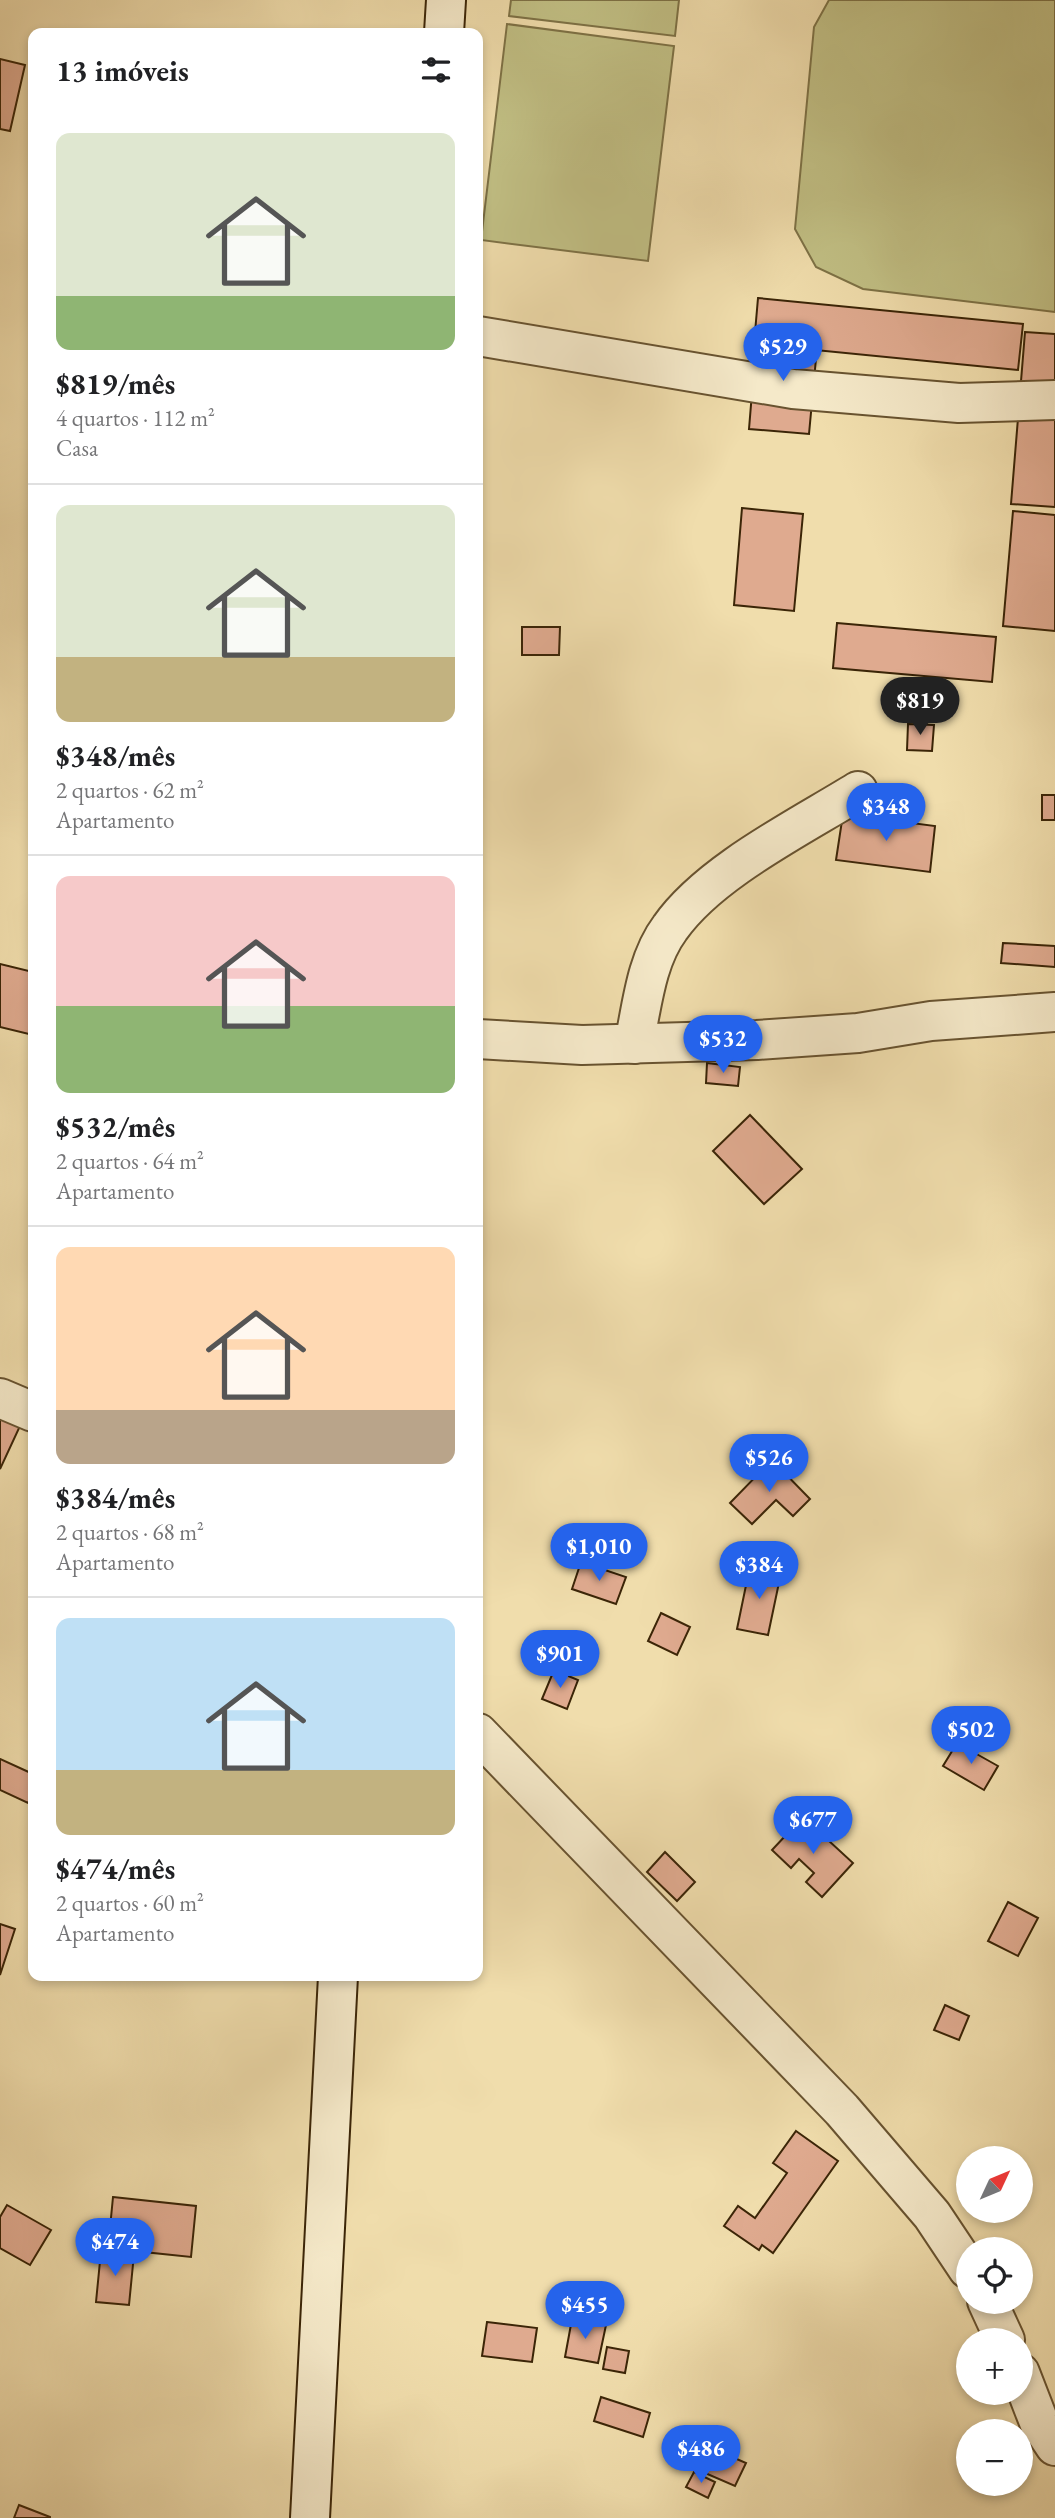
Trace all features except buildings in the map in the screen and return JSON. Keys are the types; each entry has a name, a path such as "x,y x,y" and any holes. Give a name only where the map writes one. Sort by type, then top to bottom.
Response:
{"street":[{"path":"444,28 446,0"},
{"path":"483,337 793,389 959,403 1055,400"},
{"path":"634,1044 648,975 668,929 694,900 748,859 858,791"},
{"path":"483,1040 570,1045 808,1036 931,1021 1055,1013"},
{"path":"0,1398 28,1410"},
{"path":"483,1738 842,2110 932,2215 956,2251"},
{"path":"310,2518 338,1981"},
{"path":"1032,2405 1039,2422 1055,2446"}],"shaded area":[{"path":"511,0 679,0 675,36 509,16"},
{"path":"829,0 1055,0 1055,312 863,289 816,267 795,229 814,27"},
{"path":"507,24 674,46 648,261 483,240"}]}
